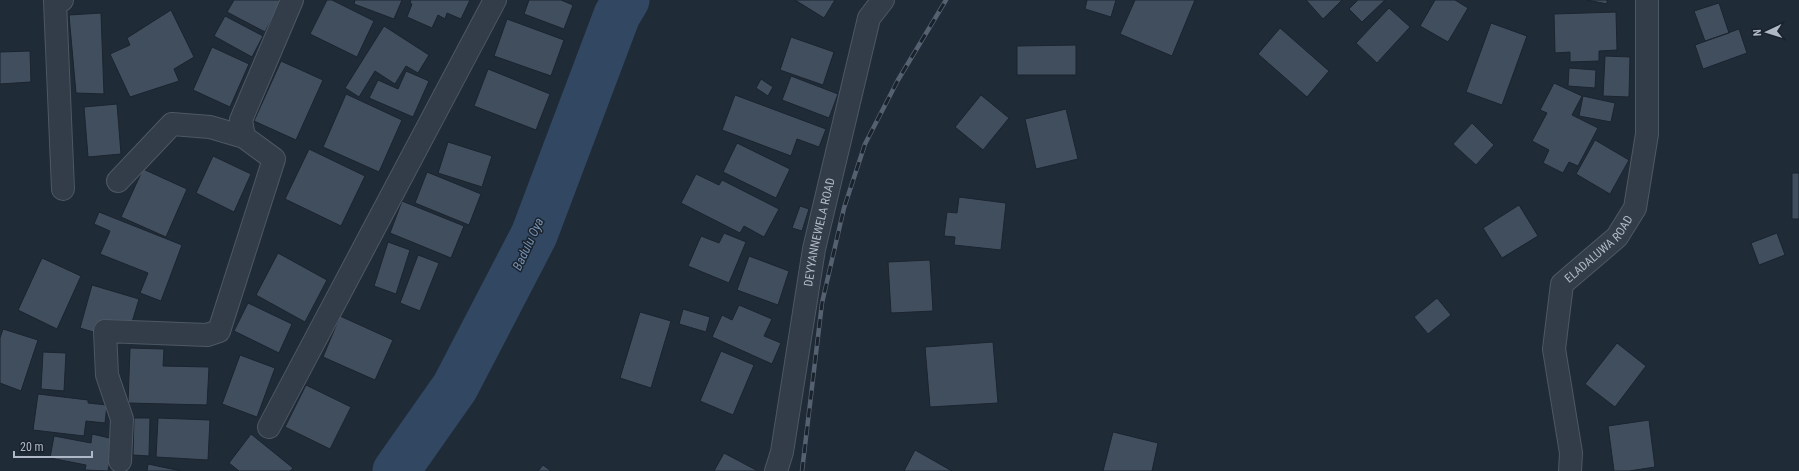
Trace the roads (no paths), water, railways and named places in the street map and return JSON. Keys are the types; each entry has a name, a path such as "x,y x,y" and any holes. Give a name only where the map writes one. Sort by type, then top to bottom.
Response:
{"street":[{"path":"62,0 55,1 63,189"},
{"path":"244,137 241,120 292,0"},
{"path":"269,427 495,0"},
{"name":"DEYYANNEWELA ROAD","path":"776,471 782,452 814,249 869,18 883,0"},
{"name":"ELADALUWA ROAD","path":"1570,471 1571,453 1554,349 1562,284 1617,237 1634,208 1648,134 1646,0"},
{"path":"118,182 172,124 210,127 244,137 274,158 219,331 207,335 105,331 107,375 122,419 120,461"}],"waterway":[{"name":"Badulu Oya","path":"396,471 455,387 534,235 617,15 626,0"}],"railway":[{"path":"802,471 822,303 844,208 865,144 898,80 946,0"}]}
